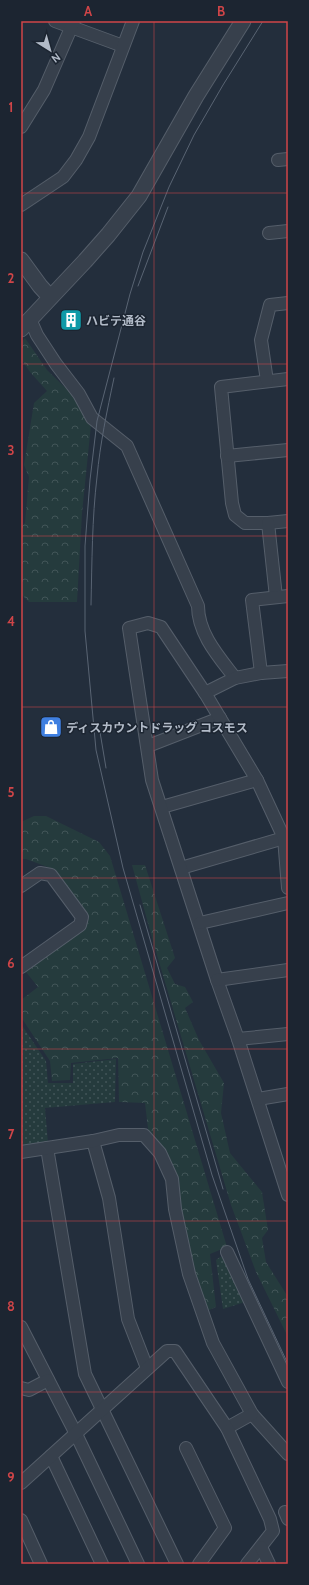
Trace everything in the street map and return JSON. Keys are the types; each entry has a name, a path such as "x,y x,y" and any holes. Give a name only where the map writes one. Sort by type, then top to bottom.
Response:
{"street":[{"path":"55,21 72,24 124,46"},
{"path":"21,205 63,177 76,160 89,137 133,21"},
{"path":"235,678 209,643 198,618 198,606 127,446 92,418 79,394 37,336 25,324 101,243 139,196 196,96 243,21"},
{"path":"21,127 44,90 72,24"},
{"path":"269,233 288,231"},
{"path":"21,260 50,297"},
{"path":"266,381 261,340 270,304 288,303"},
{"path":"288,379 221,386 232,503 235,515 245,523 288,521"},
{"path":"228,456 288,450"},
{"path":"261,673 252,600 282,596 268,523"},
{"path":"288,888 284,838 257,780 220,718 161,627 148,623 129,628 152,780 200,923 217,980 258,1099 282,1160 288,1195"},
{"path":"204,693 235,678 261,673 288,671"},
{"path":"148,746 220,718"},
{"path":"162,807 257,780"},
{"path":"181,868 284,838"},
{"path":"21,886 40,873 51,875 82,917 80,925 21,967"},
{"path":"200,923 288,903"},
{"path":"217,980 288,970"},
{"path":"238,1039 288,1034"},
{"path":"258,1099 288,1094"},
{"path":"21,1152 93,1141 119,1135 144,1135 160,1153 172,1179 175,1209 189,1274 213,1343 252,1414 288,1454"},
{"path":"93,1141 109,1198 128,1319 147,1368"},
{"path":"47,1148 86,1374 177,1564"},
{"path":"227,1252 288,1382"},
{"path":"21,1327 76,1434 138,1564"},
{"path":"21,1483 147,1368 167,1351 175,1351 227,1428 270,1519 273,1531 262,1547 247,1564"},
{"path":"21,1388 29,1390 48,1380"},
{"path":"227,1428 252,1414"},
{"path":"186,1448 225,1528 199,1564"},
{"path":"51,1456 102,1564"},
{"path":"21,1522 41,1564"},
{"path":"262,1547 269,1564"}],"green space":[{"path":"25,338 47,370 77,399 91,425 82,513 77,602 29,602 21,594 21,527 25,523 29,477 24,465 34,403 47,391 30,372 21,359 21,343"},
{"path":"34,816 46,816 99,842 110,856 227,1247 210,1254 216,1307 207,1311 193,1270 179,1212 149,1137 145,1103 119,1102 118,1058 71,1063 70,1080 52,1081 50,1061 21,1017 21,1000 38,987 26,972 83,929 88,916 53,869 26,859 21,859 21,822"},
{"path":"132,865 145,865 175,958 167,968 175,984 185,987 193,1002 185,1008 199,1040 224,1083 221,1113 230,1153 262,1192 268,1230 262,1238 266,1262 288,1297 288,1337 256,1272 231,1205 154,945"},
{"path":"21,1024 46,1061 48,1083 73,1083 73,1064 116,1059 115,1102 45,1108 48,1143 21,1146"},
{"path":"224,1256 245,1302 223,1309 216,1260"}],"tram line":[{"path":"263,21 194,135 169,187 143,252 130,294 97,421 90,480 85,546 85,631 96,750 123,868 212,1175 248,1279 288,1364"},
{"path":"138,286 168,207"},
{"path":"91,605 92,541 95,493 106,415 114,378"},
{"path":"100,732 106,768"},
{"path":"140,905 223,1189"}],"place":[{"name":"ハビテ通谷","path":"71,320"},
{"name":"ディスカウントドラッグ コスモス","path":"51,727"}]}
